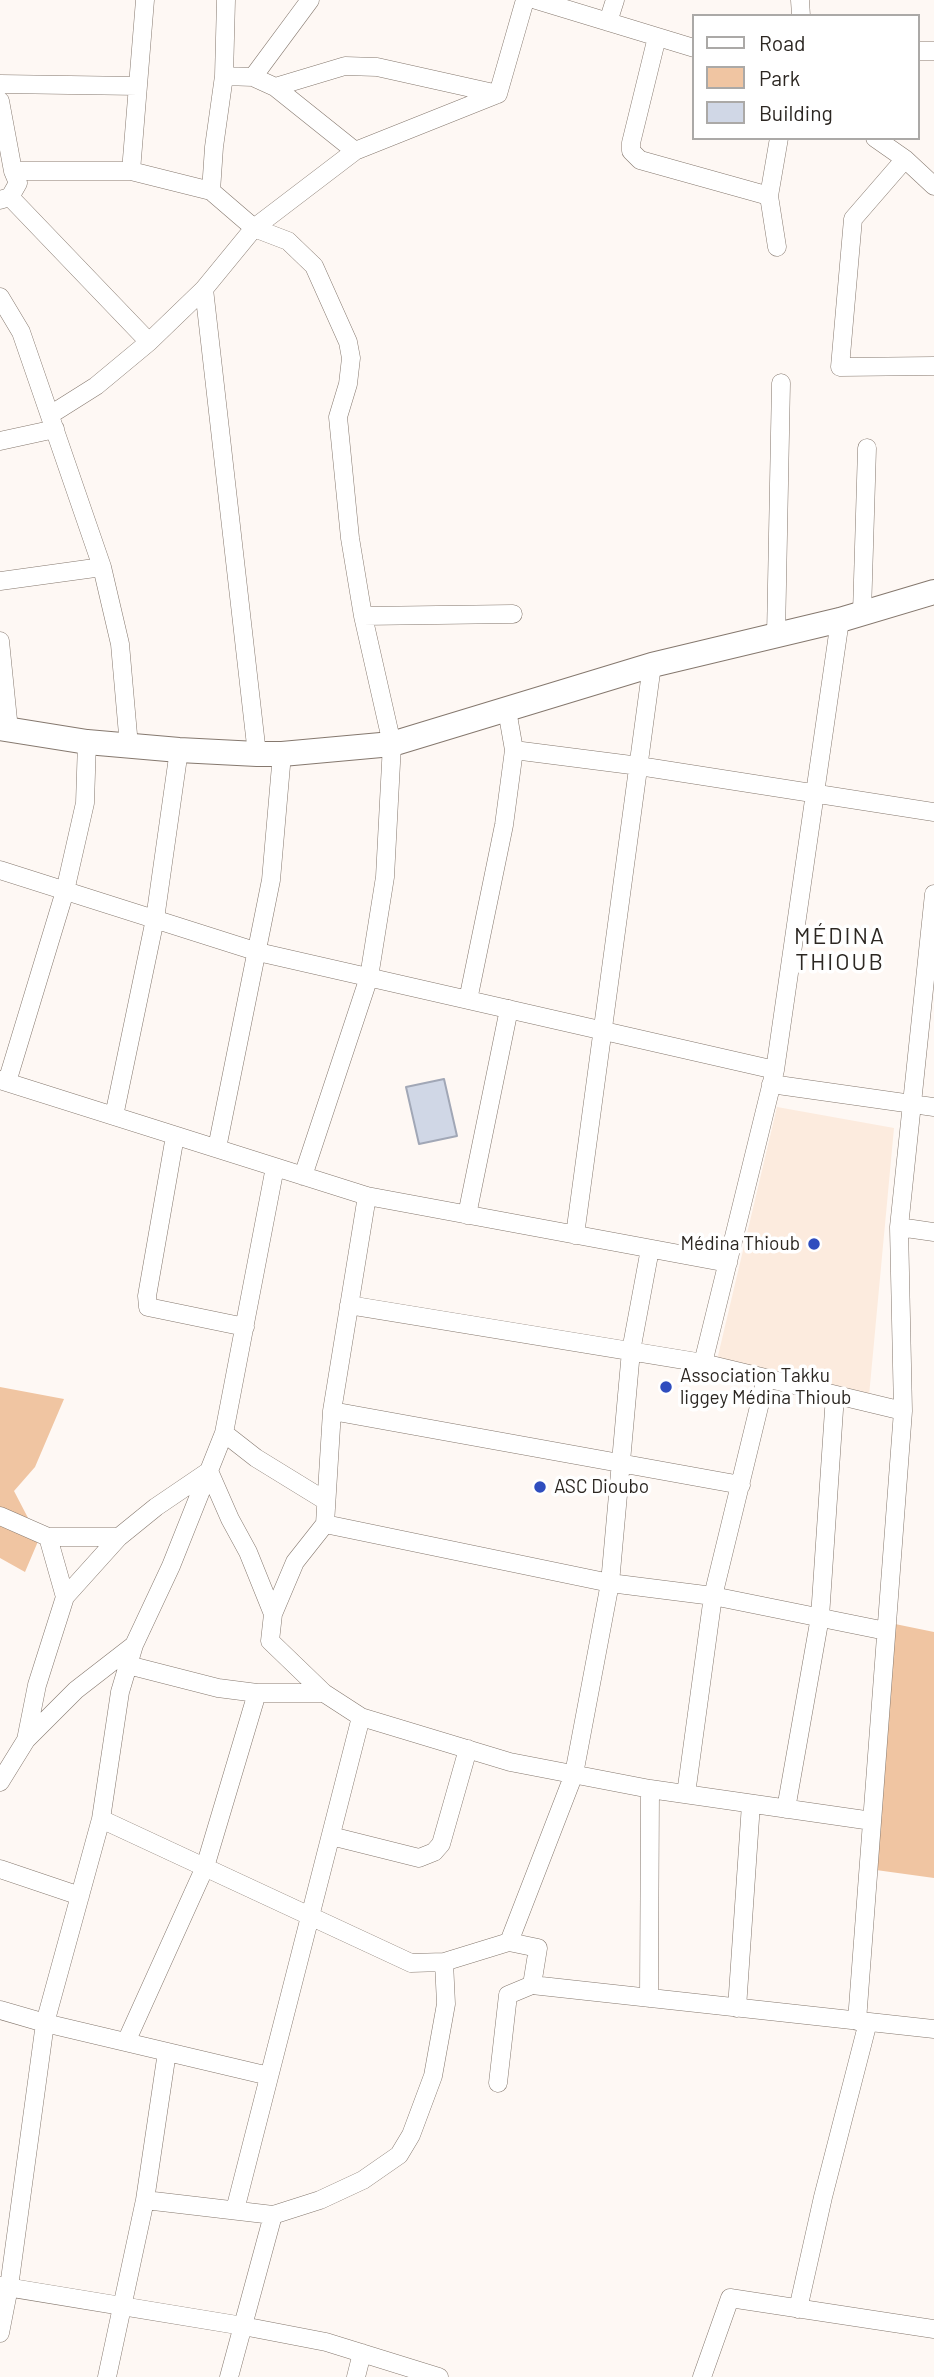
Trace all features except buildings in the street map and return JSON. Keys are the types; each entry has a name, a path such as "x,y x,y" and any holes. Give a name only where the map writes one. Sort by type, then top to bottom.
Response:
{"street":[{"path":"131,171 145,0"},
{"path":"211,191 224,76 226,0"},
{"path":"253,77 310,0"},
{"path":"498,94 525,0"},
{"path":"536,0 692,47"},
{"path":"608,22 615,0"},
{"path":"657,37 631,151 640,160 769,196"},
{"path":"275,87 345,66 377,67 498,94"},
{"path":"224,76 253,77 275,87 355,151"},
{"path":"0,85 138,86"},
{"path":"0,441 52,422 149,342 204,289 254,228 355,151 498,94"},
{"path":"0,101 13,171 18,183 5,198 149,342"},
{"path":"776,247 769,196 779,140"},
{"path":"879,140 905,159 934,186"},
{"path":"905,159 853,219 841,367 934,366"},
{"path":"13,171 131,171 211,191 254,228 288,241 313,266 348,342 351,358 348,384 338,417 350,538 363,616 392,744 384,877 369,977 303,1176"},
{"path":"204,289 257,754"},
{"path":"0,297 21,332 102,567 120,644 129,746"},
{"path":"776,635 780,383"},
{"path":"704,1363 773,1077 815,793 851,616 867,448"},
{"path":"0,581 102,567"},
{"path":"0,641 5,729 129,746 282,754 392,744 652,665 851,616 934,592"},
{"path":"363,616 513,614"},
{"path":"575,1235 652,665"},
{"path":"468,1000 504,825 513,750 507,710"},
{"path":"87,742 85,803 65,891 3,1081 367,1196 728,1263"},
{"path":"114,1116 155,919 180,750"},
{"path":"513,750 639,766 934,812"},
{"path":"216,1148 271,880 282,754"},
{"path":"0,870 258,952 603,1031 773,1077 934,1107"},
{"path":"798,2309 862,2022 872,1821 903,1411 899,1227 911,1104 929,984 934,894"},
{"path":"467,1214 509,1009"},
{"path":"176,1136 147,1296 148,1307 245,1326"},
{"path":"0,2333 4,2287 46,2024 101,1819 120,1692 134,1645 171,1566 224,1433 275,1167"},
{"path":"367,1196 332,1411 325,1524 295,1562 273,1614 270,1641 324,1693 361,1717 510,1762 650,1789 872,1821"},
{"path":"899,1227 934,1233"},
{"path":"509,1942 574,1774 611,1583 631,1351 650,1249"},
{"path":"349,1305 704,1363 903,1411"},
{"path":"686,1794 713,1596 766,1378"},
{"path":"786,1808 820,1617 835,1395"},
{"path":"332,1411 741,1485"},
{"path":"224,1433 256,1458 326,1501"},
{"path":"26,1740 37,1685 65,1597 119,1536 209,1471"},
{"path":"209,1471 248,1552 273,1614"},
{"path":"0,1516 48,1536 119,1536"},
{"path":"325,1524 611,1583 713,1596 886,1631"},
{"path":"48,1536 65,1597"},
{"path":"0,1782 26,1740 76,1690 134,1645"},
{"path":"128,1665 218,1688 257,1693 324,1693"},
{"path":"126,2042 205,1867 257,1693"},
{"path":"235,2210 361,1717"},
{"path":"331,1836 419,1858 434,1852 441,1844 468,1749"},
{"path":"649,1998 650,1789"},
{"path":"737,2008 751,1804"},
{"path":"101,1819 411,1962 444,1962 509,1942 538,1948 532,1985"},
{"path":"0,1869 80,1896"},
{"path":"145,2200 273,2215 320,2200 363,2180 399,2155 411,2135 433,2076 446,2004 444,1962"},
{"path":"498,2083 508,1995 532,1985 934,2029"},
{"path":"0,2010 46,2024 269,2076"},
{"path":"107,2377 145,2200 167,2052"},
{"path":"229,2377 273,2215"},
{"path":"4,2287 326,2342 439,2377"},
{"path":"702,2377 730,2298 934,2329"},
{"path":"356,2377 362,2353"}],"shaded area":[{"name":"Médina Thioub","path":"777,1107 894,1128 869,1396 717,1360"}],"green space":[{"path":"0,1387 64,1399 35,1467 14,1491 39,1539 25,1572 0,1558"},
{"path":"895,1624 934,1632 934,1878 876,1870"}],"place":[{"name":"Médina Thioub","path":"814,1244"},
{"name":"Association Takku liggey Médina Thioub","path":"666,1387"},
{"name":"ASC Dioubo","path":"540,1487"}],"district":[{"name":"MÉDINA THIOUB","path":"840,949"}]}
